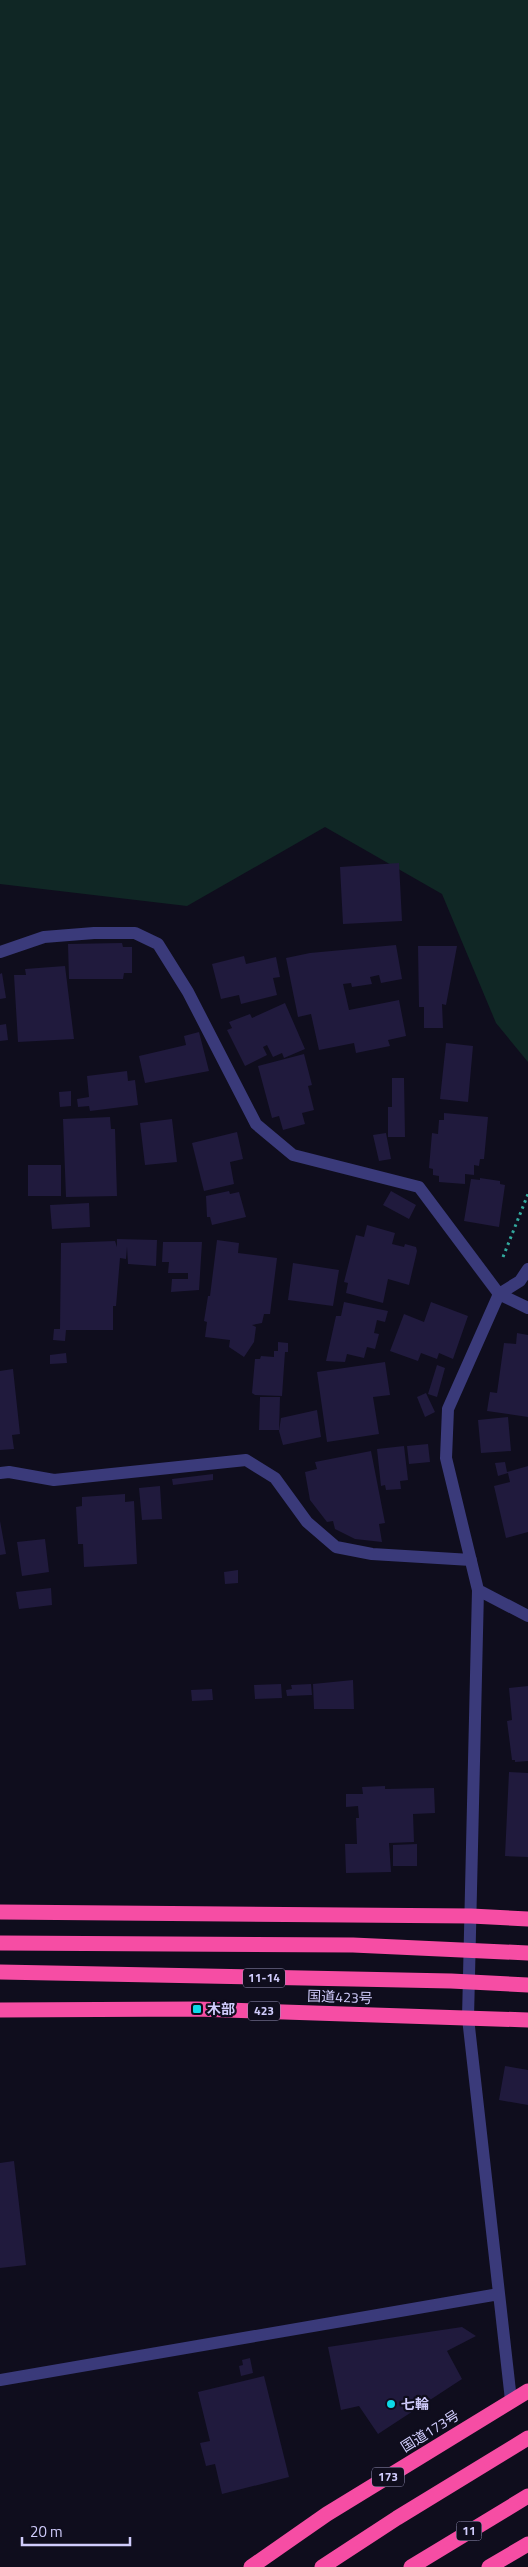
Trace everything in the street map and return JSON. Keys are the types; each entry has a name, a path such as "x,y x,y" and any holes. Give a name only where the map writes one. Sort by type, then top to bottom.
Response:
{"highway":[{"path":"0,1912 471,1916 528,1919"},
{"path":"0,1943 352,1945 528,1953"},
{"name":"11-14","path":"0,1972 451,1981 528,1985"},
{"name":"国道423号","path":"0,2010 197,2009 528,2020"},
{"name":"国道173号","path":"251,2567 328,2514 528,2391"},
{"path":"322,2567 397,2518 528,2438"},
{"name":"11","path":"411,2567 528,2496"},
{"path":"489,2567 528,2544"}],"street":[{"path":"0,952 44,937 94,933 135,933 158,944 188,992 256,1124 293,1155 418,1187 499,1294 528,1308"},
{"path":"511,2400 468,2018 478,1590 446,1458 448,1409 499,1294 520,1280 528,1268"},
{"path":"0,1473 9,1472 54,1480 246,1460 275,1478 307,1522 336,1546 372,1554 471,1560"},
{"path":"478,1590 528,1616"},
{"path":"0,2380 499,2294"}],"path":[{"path":"499,1294 498,1270 528,1194"}],"green space":[{"path":"0,0 528,0 528,1062 496,1023 442,894 325,827 187,906 0,884"}],"building":[{"path":"399,863 402,921 343,924 340,867"},
{"path":"122,943 123,947 132,947 132,973 124,973 123,979 69,979 68,944"},
{"path":"396,945 402,979 381,983 379,975 370,977 372,984 352,987 351,983 343,984 349,1010 399,1000 406,1036 388,1040 390,1046 356,1053 354,1043 319,1050 311,1014 298,1017 286,958 310,953"},
{"path":"418,946 457,946 446,1005 442,1004 443,1028 424,1028 424,1007 419,1007"},
{"path":"244,956 246,964 276,957 280,977 273,978 277,995 241,1004 239,995 221,999 212,964"},
{"path":"65,966 74,1039 18,1042 14,975 26,975 25,969"},
{"path":"2,973 6,998 0,999 0,974"},
{"path":"285,1003 305,1049 284,1058 282,1053 273,1057 267,1045 263,1047 267,1055 245,1066 227,1030 232,1028 229,1022 250,1014 252,1018"},
{"path":"6,1024 8,1040 0,1041 0,1025"},
{"path":"199,1032 209,1071 145,1083 139,1056 186,1045 184,1036"},
{"path":"446,1043 473,1046 468,1102 440,1099"},
{"path":"304,1054 312,1085 308,1086 314,1110 302,1113 305,1124 283,1130 279,1116 272,1118 258,1066"},
{"path":"127,1071 128,1081 135,1080 138,1105 90,1111 89,1106 78,1107 77,1099 89,1097 87,1076"},
{"path":"392,1078 404,1078 405,1137 388,1137 388,1107 392,1107"},
{"path":"71,1091 71,1106 60,1107 59,1092"},
{"path":"444,1113 488,1117 484,1159 480,1159 479,1166 474,1165 474,1175 465,1174 465,1184 439,1182 439,1176 433,1175 433,1169 429,1168 432,1133 438,1134 439,1120 444,1120"},
{"path":"110,1117 111,1129 115,1129 117,1196 66,1197 63,1119"},
{"path":"172,1119 177,1162 145,1165 140,1123"},
{"path":"237,1132 243,1159 230,1162 234,1184 204,1191 192,1143"},
{"path":"386,1133 391,1159 379,1161 373,1135"},
{"path":"28,1165 61,1165 61,1196 28,1196"},
{"path":"480,1178 500,1181 500,1184 505,1185 499,1227 464,1221 471,1179 480,1180"},
{"path":"229,1191 230,1194 239,1192 246,1217 212,1225 210,1217 207,1217 206,1196"},
{"path":"391,1191 416,1205 409,1219 383,1205"},
{"path":"89,1203 90,1227 52,1229 50,1205"},
{"path":"367,1225 395,1233 392,1244 404,1247 405,1244 416,1247 417,1251 409,1285 388,1279 383,1303 346,1293 348,1283 344,1282 356,1235 364,1237"},
{"path":"117,1239 157,1240 156,1266 128,1264 127,1247 126,1259 120,1258 116,1306 113,1306 113,1330 66,1330 65,1341 53,1340 54,1329 60,1329 61,1243 115,1241 117,1247"},
{"path":"217,1240 239,1243 238,1253 277,1258 270,1314 264,1314 262,1323 252,1325 256,1327 254,1342 244,1357 229,1347 230,1340 205,1337 207,1322 204,1321 208,1296 210,1296"},
{"path":"163,1242 202,1242 199,1290 171,1292 172,1279 188,1279 188,1273 168,1273 169,1262 162,1262"},
{"path":"293,1263 339,1270 333,1306 288,1300"},
{"path":"344,1302 388,1311 385,1322 377,1320 374,1333 379,1334 375,1349 367,1347 364,1358 347,1354 345,1362 326,1361 336,1316 341,1316"},
{"path":"431,1302 468,1316 453,1359 439,1353 437,1359 421,1353 418,1361 390,1351 404,1314 424,1322"},
{"path":"517,1333 528,1335 528,1417 487,1411 490,1392 497,1393 504,1343 516,1344"},
{"path":"278,1342 288,1343 288,1352 285,1352 282,1396 255,1395 252,1393 255,1359 260,1359 261,1356 274,1357 274,1351 278,1351"},
{"path":"66,1353 67,1363 50,1364 50,1355"},
{"path":"385,1362 390,1395 373,1397 379,1434 327,1442 317,1372"},
{"path":"437,1365 445,1368 437,1397 428,1394"},
{"path":"13,1369 20,1434 12,1435 14,1449 0,1450 0,1371"},
{"path":"426,1393 435,1412 425,1417 417,1397"},
{"path":"260,1397 280,1397 279,1430 259,1430"},
{"path":"317,1410 321,1437 283,1445 279,1431 281,1418"},
{"path":"508,1417 511,1451 481,1453 478,1420"},
{"path":"428,1444 430,1462 409,1464 407,1446"},
{"path":"404,1446 408,1480 400,1481 401,1489 386,1490 385,1485 381,1486 377,1449"},
{"path":"371,1451 385,1523 379,1524 382,1542 355,1539 335,1529 333,1521 327,1522 310,1500 305,1472 317,1469 315,1462"},
{"path":"505,1462 507,1472 528,1466 528,1532 506,1538 494,1486 510,1482 508,1473 498,1476 495,1463"},
{"path":"213,1474 213,1480 173,1485 172,1479"},
{"path":"160,1486 162,1519 142,1520 139,1488"},
{"path":"125,1494 125,1502 134,1501 137,1564 84,1567 83,1544 78,1544 76,1507 82,1506 82,1497"},
{"path":"0,1521 6,1554 0,1555"},
{"path":"45,1539 49,1572 22,1576 17,1542"},
{"path":"238,1570 238,1583 225,1584 224,1572"},
{"path":"51,1588 52,1605 19,1609 16,1592"},
{"path":"353,1680 354,1709 314,1709 313,1684"},
{"path":"281,1684 282,1698 255,1699 254,1685"},
{"path":"311,1684 312,1695 287,1696 286,1690 292,1689 291,1685"},
{"path":"528,1686 528,1761 515,1762 515,1760 512,1760 507,1721 512,1720 509,1688"},
{"path":"212,1689 213,1700 192,1701 191,1690"},
{"path":"509,1772 528,1773 528,1857 505,1856"},
{"path":"385,1786 385,1789 434,1788 435,1813 413,1814 414,1842 389,1843 391,1872 346,1873 345,1844 357,1844 356,1818 359,1818 358,1806 346,1807 346,1794 363,1794 362,1787"},
{"path":"417,1844 417,1866 393,1866 393,1845"},
{"path":"505,2066 528,2070 528,2105 499,2100"},
{"path":"14,2161 26,2265 0,2268 0,2163"},
{"path":"462,2327 476,2336 447,2351 462,2379 378,2434 359,2406 341,2410 328,2347"},
{"path":"250,2358 253,2373 241,2376 239,2366 243,2365 242,2360"},
{"path":"264,2376 289,2477 222,2494 215,2464 206,2466 200,2443 210,2441 198,2392"}],"place":[{"name":"木部","path":"197,2009"},
{"name":"七輪","path":"391,2404"}]}
